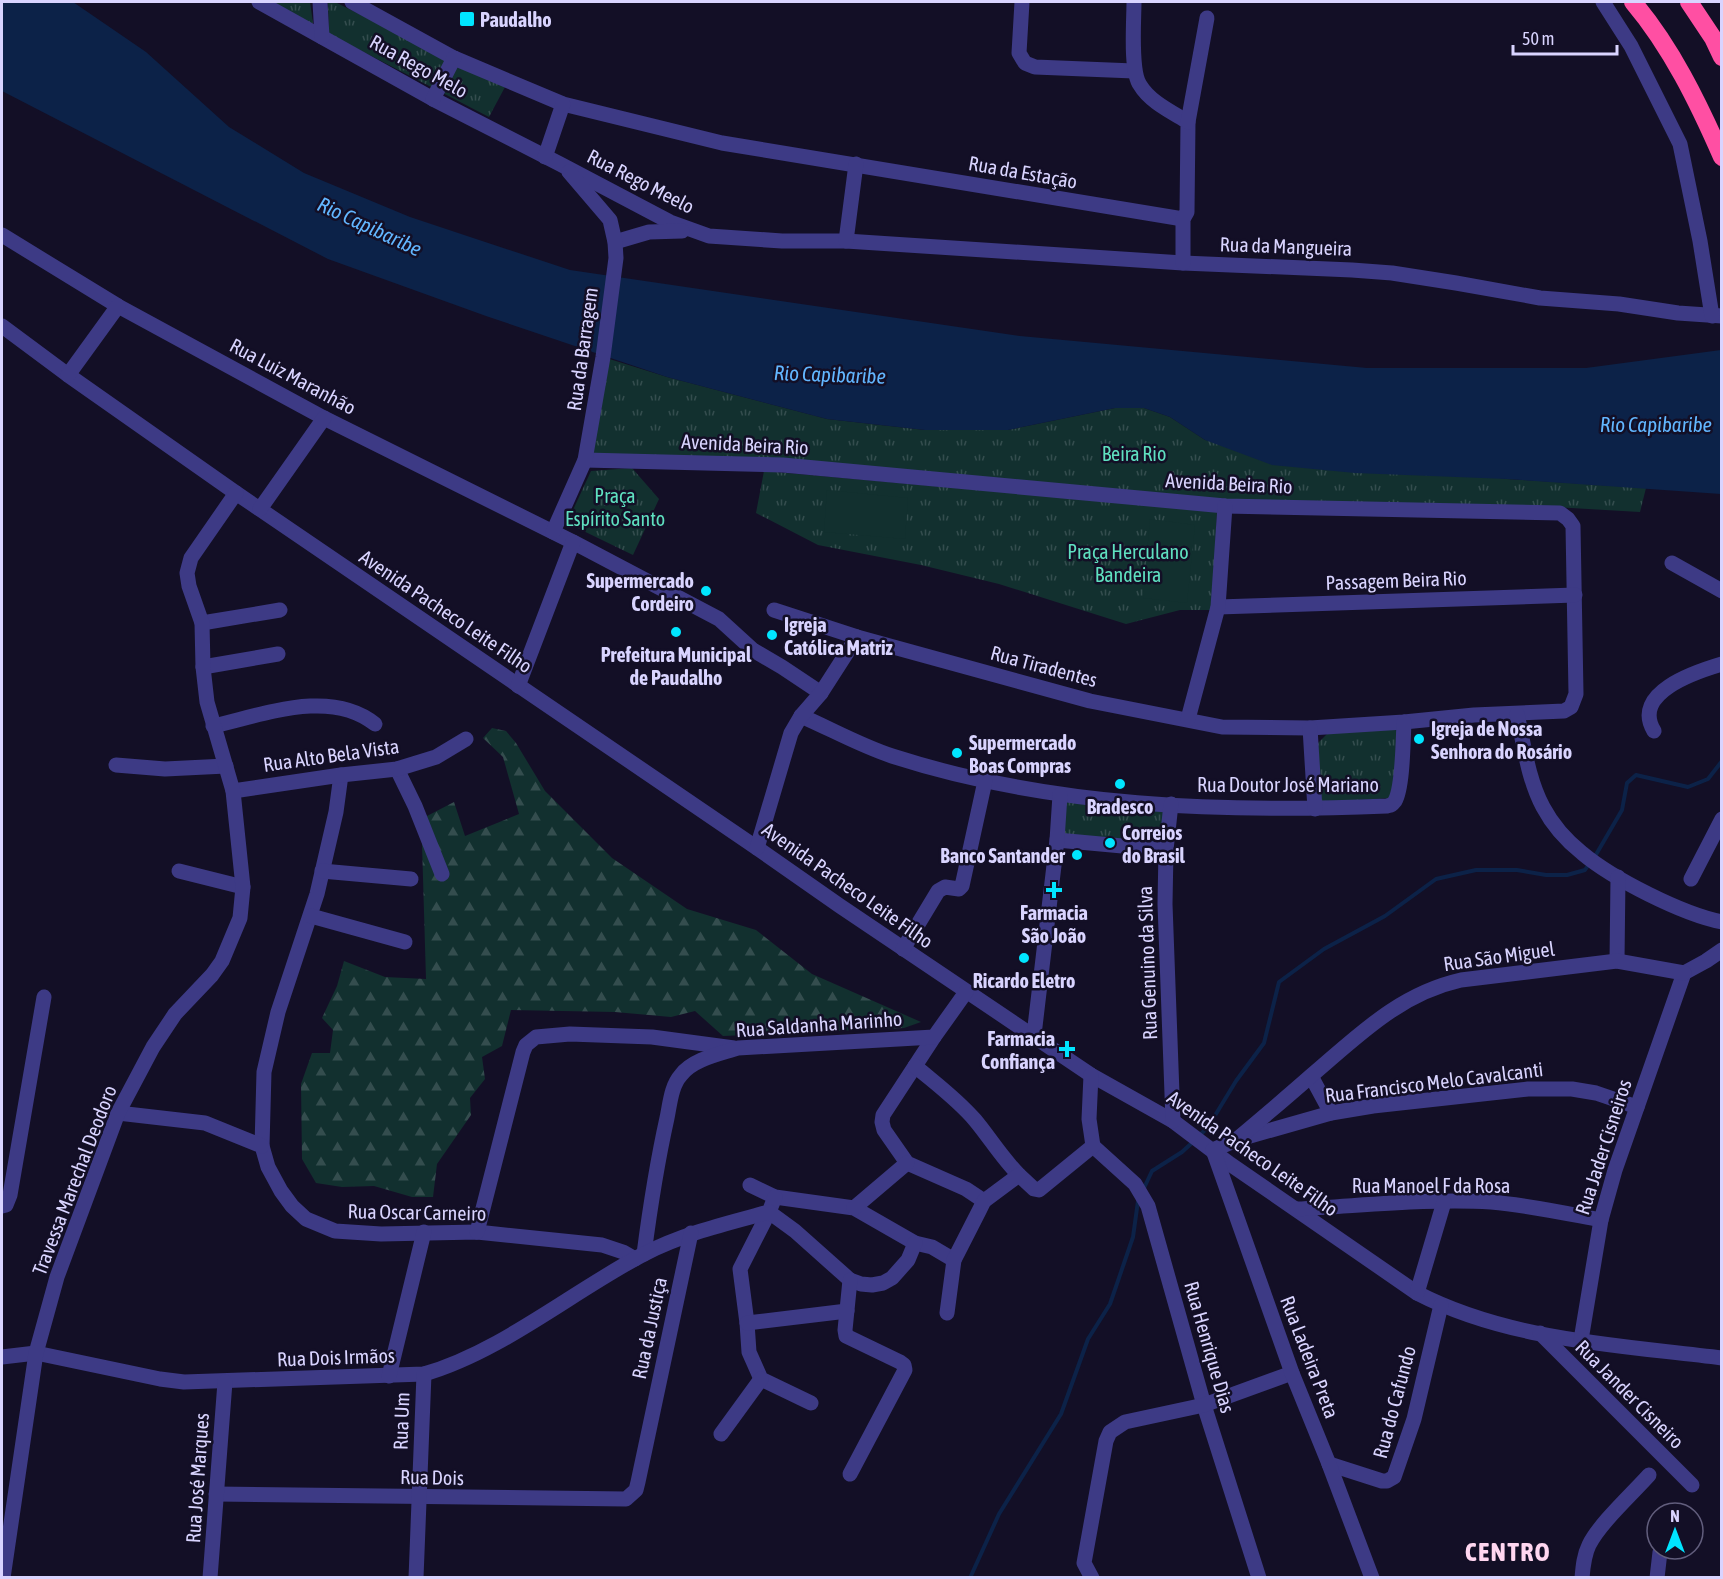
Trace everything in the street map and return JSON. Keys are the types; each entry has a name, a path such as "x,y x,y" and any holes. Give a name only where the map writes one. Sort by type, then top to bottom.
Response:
{"highway":[{"path":"1633,2 1666,48 1696,101 1722,157"},
{"path":"1689,2 1713,38 1722,57"}],"street":[{"name":"Rua Rego Melo","path":"258,2 433,99 560,164"},
{"path":"320,2 322,37"},
{"name":"Rua da Estação","path":"352,2 454,58 563,104 722,143 1183,219"},
{"path":"1022,2 1019,53 1025,63 1035,67 1134,71"},
{"path":"1134,2 1136,79 1145,92 1188,122"},
{"path":"1603,2 1631,46 1680,144 1717,316"},
{"path":"1183,263 1183,219 1187,212 1188,122 1207,18"},
{"path":"433,99 454,58"},
{"path":"545,157 563,104"},
{"name":"Rua Rego Meelo","path":"560,164 670,222 692,231 729,239 846,241"},
{"name":"Rua da Barragem","path":"553,532 585,460 603,357 615,250 610,220 560,164"},
{"path":"846,241 856,164"},
{"path":"615,250 650,232 692,231"},
{"name":"Rua Luiz Maranhão","path":"2,235 118,306 324,418 573,542 719,619 753,650 821,693"},
{"name":"Rua da Mangueira","path":"846,241 1183,263 1392,273 1540,298 1618,304 1717,316"},
{"path":"68,375 118,306"},
{"name":"Avenida Pacheco Leite Filho","path":"2,326 236,493 518,686 966,992 1091,1075 1173,1121 1417,1293 1441,1305 1478,1318 1540,1334 1722,1358"},
{"path":"260,509 324,418"},
{"name":"Avenida Beira Rio","path":"585,460 783,465 1225,506 1560,513 1573,526 1576,694 1574,703 1568,710"},
{"name":"Travessa Marechal Deodoro","path":"3,1578 8,1508 36,1353 57,1277 118,1113 153,1047 175,1014 212,975 222,961 240,918 243,886 233,791 213,726 203,667 202,623 187,579 187,568 191,558 236,493"},
{"path":"1188,719 1218,607 1225,506"},
{"path":"518,686 573,542"},
{"path":"1672,564 1722,591"},
{"name":"Passagem Beira Rio","path":"1218,607 1575,595"},
{"path":"202,623 280,610"},
{"name":"Rua Tiradentes","path":"774,610 857,637 1090,700 1222,726 1310,728 1568,710"},
{"path":"757,848 791,733 821,693 857,637"},
{"path":"203,667 278,654"},
{"path":"1654,731 1648,718 1654,700 1676,683 1722,664"},
{"path":"213,726 309,706 351,710 365,716 375,724"},
{"path":"1517,714 1529,768 1543,807 1563,835 1582,853 1618,877 1695,915 1722,922"},
{"name":"Rua Doutor José Mariano","path":"801,717 891,755 985,781 1060,795 1171,804 1315,809 1392,804 1400,783 1404,722"},
{"path":"1310,728 1315,809"},
{"name":"Rua Alto Bela Vista","path":"233,791 398,769 436,757 466,739"},
{"path":"116,765 165,769 226,766"},
{"path":"398,769 442,874"},
{"name":"Rua Oscar Carneiro","path":"341,775 336,812 311,916 269,1043 264,1072 262,1146 268,1167 281,1191 292,1206 306,1218 335,1231 381,1234 477,1232 602,1245 640,1257"},
{"path":"903,949 938,891 945,888 959,889 962,886 985,781"},
{"path":"1034,1035 1057,840 1060,795"},
{"name":"Rua Genuino da Silva","path":"1171,804 1166,850 1166,926 1173,1121"},
{"path":"1690,879 1722,819"},
{"path":"1057,840 1166,850"},
{"path":"179,871 243,886"},
{"path":"322,871 411,879"},
{"path":"1617,961 1618,877"},
{"path":"311,916 405,942"},
{"path":"1684,973 1706,962 1722,950"},
{"name":"Rua São Miguel","path":"1203,1142 1236,1140 1359,1034 1413,996 1438,985 1461,980 1617,961 1684,973"},
{"name":"Rua Jader Cisneiros","path":"1581,1340 1601,1220 1637,1107 1684,973"},
{"path":"966,992 915,1066 882,1119 882,1126 907,1163 960,1186 984,1202"},
{"path":"2,1206 8,1202 12,1187 44,997"},
{"path":"477,1232 523,1052 531,1040 547,1035 570,1034 652,1037 738,1048"},
{"name":"Rua Saldanha Marinho","path":"640,1257 661,1144 676,1082 686,1070 738,1048 934,1037"},
{"path":"915,1066 965,1109 986,1133 1002,1157 1034,1189 1039,1190 1094,1146 1089,1119 1091,1075"},
{"path":"1311,1076 1331,1113"},
{"name":"Rua Francisco Melo Cavalcanti","path":"1236,1140 1331,1113 1373,1106 1528,1089 1557,1088 1596,1093 1637,1107"},
{"path":"118,1113 205,1123 262,1146"},
{"name":"Rua Ladeira Preta","path":"1203,1142 1372,1578"},
{"name":"Rua Henrique Dias","path":"1094,1146 1135,1184 1148,1206 1204,1405 1259,1578"},
{"path":"854,1208 907,1163"},
{"path":"947,1313 954,1260 984,1202 1019,1175"},
{"path":"750,1185 775,1197 854,1208 915,1243 932,1247 954,1260"},
{"path":"775,1197 740,1269 749,1352 761,1380 811,1403"},
{"path":"1417,1293 1444,1202"},
{"name":"Rua Manoel F da Rosa","path":"1297,1209 1489,1202 1601,1220"},
{"path":"769,1212 850,1280 872,1285 892,1278 908,1260 915,1243"},
{"path":"691,1233 769,1212"},
{"path":"389,1376 424,1232"},
{"name":"Rua da Justiça","path":"640,1257 691,1233"},
{"name":"Rua da Justiça","path":"638,1482 691,1233"},
{"name":"Rua Dois Irmãos","path":"2,1358 36,1353 184,1382 424,1374 471,1356 640,1257"},
{"path":"850,1280 846,1336 900,1362 904,1365 905,1372 850,1474"},
{"name":"Rua do Cafundo","path":"1329,1464 1382,1481 1394,1477 1414,1419 1441,1305"},
{"path":"747,1323 846,1311"},
{"name":"Rua Jander Cisneiro","path":"1540,1334 1692,1485"},
{"path":"1079,1578 1084,1563 1106,1441 1110,1432 1125,1422 1204,1405 1292,1373"},
{"name":"Rua Um","path":"416,1578 424,1374"},
{"path":"721,1434 761,1380"},
{"name":"Rua José Marques","path":"210,1578 225,1382"},
{"path":"1582,1578 1585,1557 1598,1531 1649,1475"},
{"name":"Rua Dois","path":"216,1494 618,1500 630,1497 636,1490 638,1482"},
{"path":"1657,1578 1659,1561"},
{"path":"1084,1563 1092,1578"}],"green space":[{"path":"261,2 310,2 313,23 307,24"},
{"path":"328,2 335,2 505,87 489,117 329,34"},
{"name":"Beira Rio","path":"603,357 667,377 827,419 925,430 1008,430 1115,408 1144,408 1170,417 1205,440 1507,479 1646,488 1640,512 1554,507 1225,506 742,463 585,460"},
{"name":"Praça Espírito Santo","path":"632,468 659,499 633,555 567,523 591,471"},
{"name":"Praça Herculano Bandeira","path":"764,471 1217,511 1213,610 1180,610 1126,624 999,584 921,565 818,545 756,513"},
{"path":"827,490 908,498 905,539 824,532"},
{"path":"1150,519 1195,525 1187,603 1143,598"},
{"path":"1394,727 1399,736 1391,798 1321,802 1316,745 1328,733"},
{"path":"492,728 506,731 516,743 545,791 612,858 687,909 756,930 812,974 921,1022 904,1028 723,1036 695,1011 671,1017 615,1012 511,1010 502,1046 482,1057 485,1079 470,1098 471,1115 437,1164 433,1197 412,1197 374,1186 342,1187 316,1183 302,1159 301,1084 312,1053 330,1053 333,1030 322,1018 337,986 344,961 385,977 426,979 422,844 427,816 454,802 465,836 519,814 503,757 483,738"},
{"path":"1060,795 1171,804 1166,850 1057,840"}],"water":[{"name":"Rio Capibaribe","path":"2,2 73,2 146,52 229,127 304,173 410,217 570,270 1020,336 1367,368 1586,368 1721,350 1721,494 1507,479 1355,473 1272,465 1205,440 1170,417 1144,408 1115,408 1008,430 925,430 827,419 667,377 486,316 328,259 2,91"}],"waterway":[{"path":"1594,858 1622,810 1627,783 1636,775 1688,787 1708,779 1722,761"},
{"path":"1199,1136 1208,1127 1236,1081 1264,1043 1279,982 1324,949 1385,916 1436,879 1476,870 1517,870 1546,875 1567,875 1585,870 1589,864"},
{"path":"1144,1188 1152,1171 1182,1152 1194,1141"},
{"path":"970,1578 999,1514 1061,1414 1088,1339 1110,1304 1133,1237 1138,1201"}],"place":[{"name":"Paudalho","path":"467,19"},
{"name":"Supermercado Cordeiro","path":"706,591"},
{"name":"Prefeitura Municipal de Paudalho","path":"676,632"},
{"name":"Igreja Católica Matriz","path":"772,635"},
{"name":"Igreja de Nossa Senhora do Rosário","path":"1419,739"},
{"name":"Supermercado Boas Compras","path":"957,753"},
{"name":"Bradesco","path":"1120,784"},
{"name":"Correios do Brasil","path":"1110,843"},
{"name":"Banco Santander","path":"1077,855"},
{"name":"Farmacia São João","path":"1054,890"},
{"name":"Ricardo Eletro","path":"1024,958"},
{"name":"Farmacia Confiança","path":"1067,1049"}],"district":[{"name":"CENTRO","path":"1508,1552"}]}
